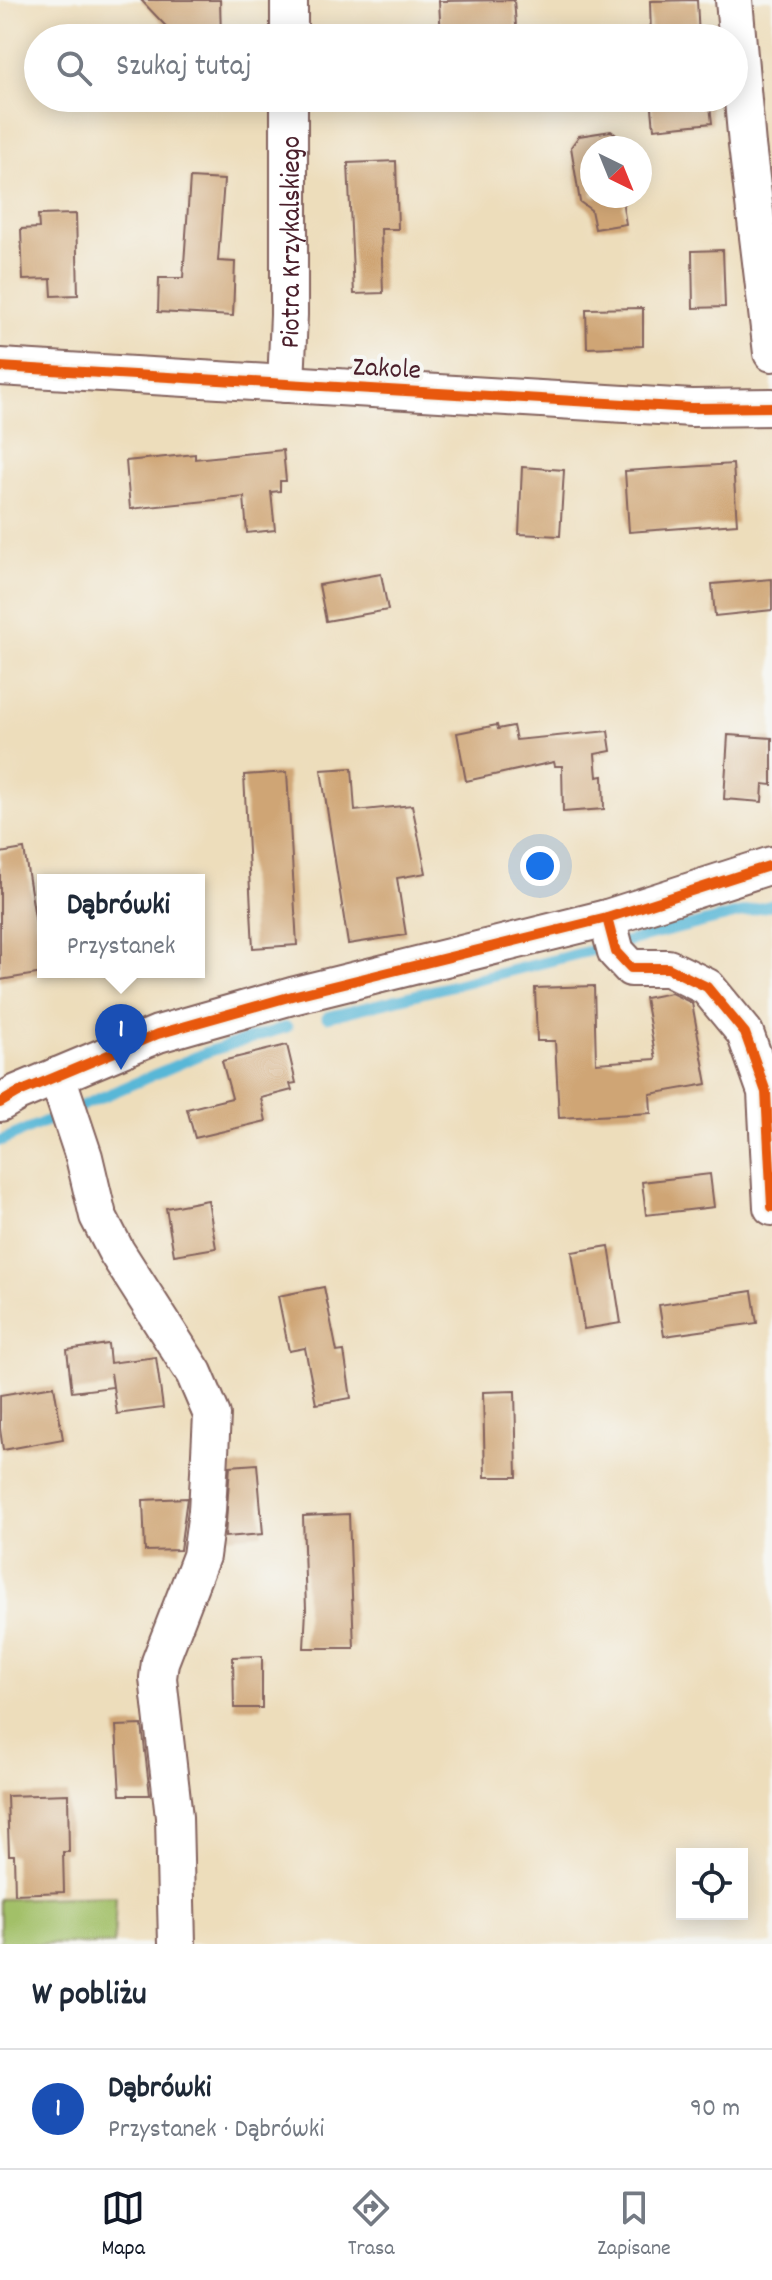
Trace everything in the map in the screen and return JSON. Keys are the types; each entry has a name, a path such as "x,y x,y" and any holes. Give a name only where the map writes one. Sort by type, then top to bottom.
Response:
{"street":[{"path":"289,0 289,24"},
{"path":"734,0 736,24"},
{"name":"Piotra Krzykalskiego","path":"286,384 289,112"},
{"path":"744,112 772,353"},
{"name":"Zakole","path":"0,367 692,408 772,407"},
{"path":"0,1103 17,1093 64,1098 158,1034 247,1009 610,934 772,865"},
{"path":"610,934 631,968 668,968 707,987 745,1033 766,1092 772,1207"},
{"path":"64,1098 84,1157 98,1216 116,1251 194,1373 212,1415 207,1511 201,1556 160,1662 158,1678 174,1817 177,1944"}],"green space":[{"path":"116,1896 114,1944 0,1944 0,1899"}],"building":[{"path":"141,0 220,0 221,24 164,24"},
{"path":"514,0 516,24 440,24 439,1"},
{"path":"697,0 698,24 651,24 650,1"},
{"path":"652,112 711,112 712,123 654,129"},
{"path":"611,131 618,136 580,136 580,202 571,147 579,136"},
{"path":"396,161 398,229 381,229 383,293 354,294 348,163"},
{"path":"190,178 224,180 218,261 235,262 233,316 158,312 159,278 183,278"},
{"path":"588,208 623,208 626,224 595,229"},
{"path":"76,214 78,295 52,296 51,279 23,280 21,229 39,228 38,215"},
{"path":"723,250 725,307 693,308 692,251"},
{"path":"643,308 643,346 587,348 586,309"},
{"path":"283,450 286,481 280,481 280,491 271,492 275,530 247,533 244,497 130,509 126,461 195,454 195,459"},
{"path":"733,464 737,524 629,532 625,471"},
{"path":"522,467 564,470 560,536 519,534"},
{"path":"381,574 388,610 326,621 319,585"},
{"path":"772,579 772,610 715,616 712,584"},
{"path":"497,725 498,729 513,726 516,740 608,731 611,751 595,754 597,777 603,776 604,809 563,812 562,766 555,766 554,762 466,781 457,733"},
{"path":"728,735 772,738 772,785 763,784 762,802 724,799"},
{"path":"352,768 355,811 412,805 426,873 397,878 406,935 348,944 321,770"},
{"path":"287,772 297,945 253,948 244,775"},
{"path":"24,849 37,930 37,974 0,980 0,853"},
{"path":"594,986 596,1063 656,1059 645,998 671,993 692,1003 707,1084 650,1094 651,1113 559,1118 555,1041 537,1041 535,988"},
{"path":"287,1045 296,1083 290,1084 292,1090 261,1098 266,1121 195,1138 187,1109 232,1098 222,1061"},
{"path":"710,1174 714,1207 646,1215 642,1182"},
{"path":"208,1200 216,1248 174,1255 166,1208"},
{"path":"609,1246 621,1323 584,1329 572,1252"},
{"path":"324,1287 337,1352 344,1351 351,1398 316,1404 305,1348 289,1351 278,1296"},
{"path":"752,1291 757,1323 664,1336 659,1305"},
{"path":"108,1344 110,1363 156,1357 163,1408 117,1414 111,1373 113,1387 72,1392 67,1350"},
{"path":"54,1386 63,1439 3,1450 0,1395"},
{"path":"515,1391 517,1477 485,1477 483,1392"},
{"path":"257,1464 263,1534 225,1537 230,1466"},
{"path":"187,1498 180,1550 145,1551 143,1500"},
{"path":"349,1514 354,1648 304,1648 303,1516"},
{"path":"262,1656 262,1708 234,1708 233,1657"},
{"path":"142,1725 150,1795 120,1795 116,1726"},
{"path":"68,1794 69,1852 63,1852 64,1892 15,1894 14,1855 9,1855 7,1796"}],"waterway":[{"path":"327,1017 772,905"},
{"path":"0,1141 207,1052 287,1027"}],"cycle path":[{"path":"0,367 692,408 772,407"},
{"path":"0,1103 158,1034 292,996 607,918 772,865"},
{"path":"607,918 616,952 631,968 668,968 707,987 745,1033 766,1092 772,1207"}],"place":[{"name":"Dąbrówki","path":"121,1070"}]}
